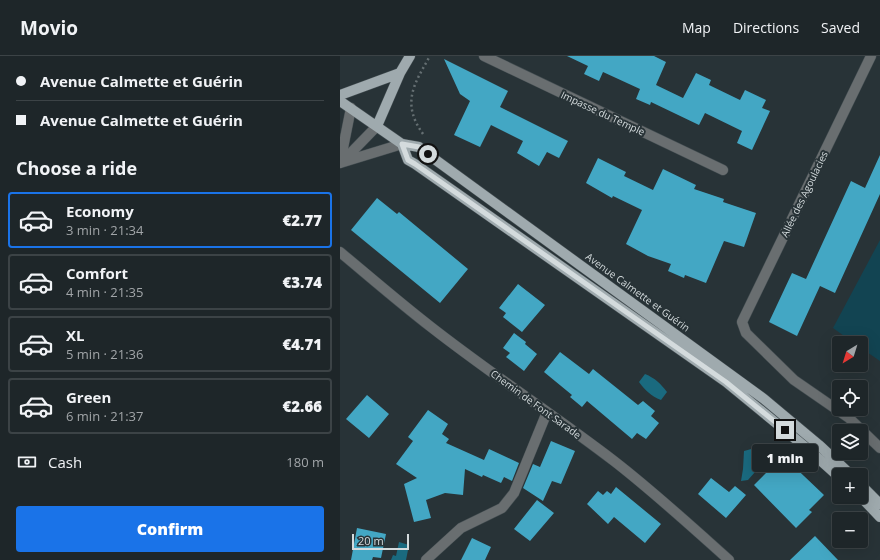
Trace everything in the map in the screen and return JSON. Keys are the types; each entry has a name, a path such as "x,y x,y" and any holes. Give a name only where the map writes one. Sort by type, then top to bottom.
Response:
{"main road":[{"path":"377,126 400,73 410,56"},
{"path":"340,95 400,73"},
{"name":"Avenue Calmette et Guérin","path":"340,101 402,144 419,147 764,399 843,468"},
{"name":"Avenue Calmette et Guérin","path":"402,144 408,160 726,382 832,471"},
{"path":"868,492 880,504"},
{"path":"868,504 880,516"}],"street":[{"name":"Impasse du Temple","path":"484,56 722,170"},
{"name":"Allée des Agoulacies","path":"871,56 742,322 746,333 794,380 849,418 880,448"},
{"path":"340,163 351,108"},
{"path":"340,163 377,126"},
{"path":"340,163 402,144"},
{"name":"Chemin de Font Sarade","path":"340,252 431,327 613,460 666,503 729,560"},
{"path":"426,560 461,528 502,508 514,493 547,412"}],"path":[{"path":"425,136 414,118 411,102 415,83 430,56"}],"shaded area":[{"path":"880,240 880,361 868,353 868,336 844,336 833,328"},
{"path":"645,374 652,377 667,392 661,400 654,397 639,382"},
{"path":"755,448 763,455 761,458 763,463 748,480 741,481 744,451"},
{"path":"399,542 409,545 406,560 391,560 393,555 396,556"}],"building":[{"path":"567,56 654,56 666,62 656,85 683,98 696,73 711,80 709,85 740,100 745,90 766,100 762,108 770,111 752,150 737,143 742,131 705,113 699,125 651,102 650,105 636,99 640,89 603,72 599,81 584,74 588,66"},
{"path":"444,59 508,91 500,107 568,141 559,158 547,152 539,166 517,153 523,141 491,125 480,147 454,135 470,101 460,94"},
{"path":"880,155 880,194 835,293 820,286 797,336 769,322 792,273 806,279 851,181 865,188"},
{"path":"598,158 626,172 624,176 653,190 663,169 696,185 694,189 724,199 723,202 756,213 744,247 724,241 706,283 685,275 684,278 668,271 671,264 648,256 626,244 642,210 613,196 612,198 586,183"},
{"path":"377,198 397,214 399,212 468,269 440,303 351,230"},
{"path":"518,284 545,305 522,332 503,317 506,313 499,308"},
{"path":"514,333 526,342 525,344 537,354 524,371 506,357 510,353 503,348"},
{"path":"560,352 589,374 593,369 638,405 643,401 655,411 651,416 659,423 646,439 637,433 632,439 587,401 582,407 570,397 572,395 544,372"},
{"path":"367,395 389,414 369,438 346,419"},
{"path":"428,410 448,424 442,434 449,439 446,443 484,460 489,449 519,463 512,481 504,477 501,483 483,475 482,477 465,469 463,495 445,493 426,500 431,518 414,522 404,484 417,478 396,464 413,441 408,437"},
{"path":"551,441 575,451 561,484 552,481 543,501 523,488 533,464 540,467"},
{"path":"784,457 824,495 809,510 812,512 796,528 754,485"},
{"path":"711,478 729,492 735,486 746,495 726,518 698,494"},
{"path":"616,487 661,524 645,543 614,517 608,524 587,504 598,491 603,495 607,491 611,494"},
{"path":"537,500 554,513 530,541 514,529"},
{"path":"357,528 386,534 381,558 373,557 372,560 351,560"},
{"path":"815,536 838,560 790,560"},
{"path":"472,538 491,547 485,560 461,560"}],"route":[{"path":"428,154 419,147 402,144 408,160 726,382 785,430"}]}
